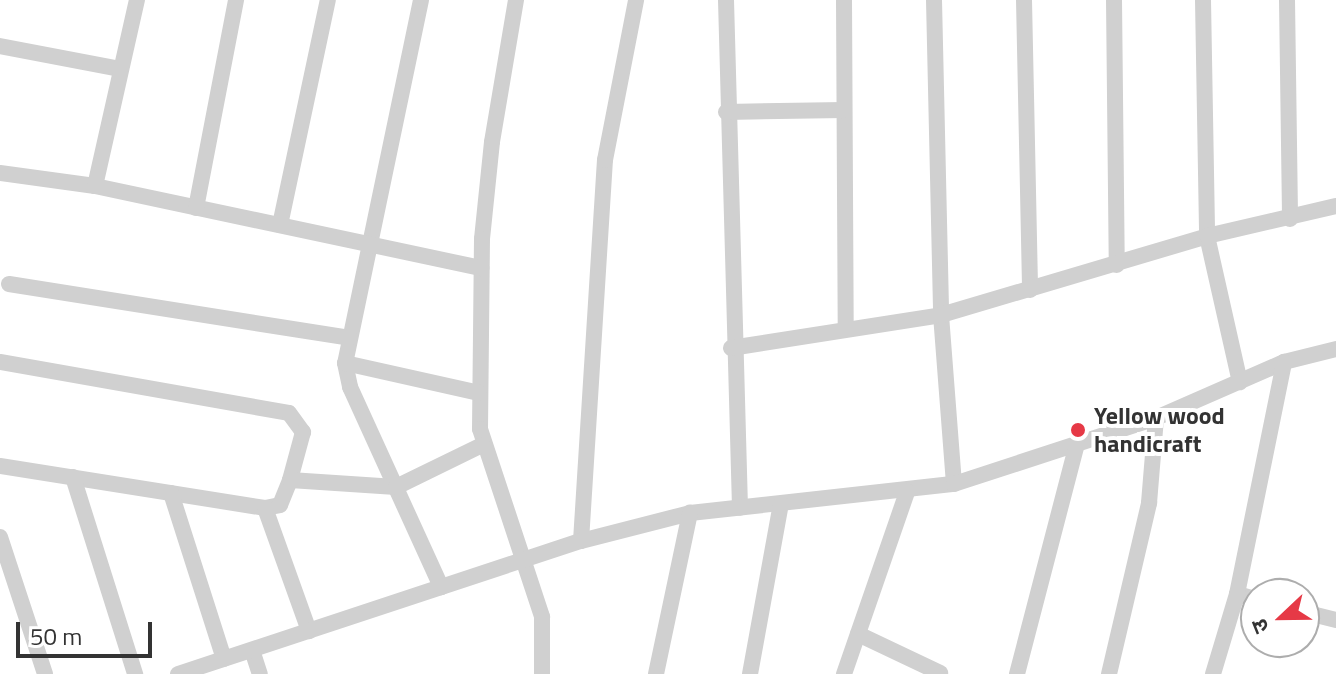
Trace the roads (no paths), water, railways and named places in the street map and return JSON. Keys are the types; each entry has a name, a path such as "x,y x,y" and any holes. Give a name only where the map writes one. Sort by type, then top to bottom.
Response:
{"street":[{"path":"95,186 137,0"},
{"path":"196,208 236,0"},
{"path":"280,225 328,0"},
{"path":"421,0 345,363 441,587"},
{"path":"516,0 492,142 481,268 479,393 482,445 524,560 546,640 542,674"},
{"path":"581,541 605,160 636,0"},
{"path":"726,0 731,348 740,508"},
{"path":"844,0 846,329"},
{"path":"934,0 941,315 954,484"},
{"path":"1024,0 1030,290"},
{"path":"1114,0 1117,265"},
{"path":"1203,0 1207,236 1240,382"},
{"path":"1287,0 1290,219"},
{"path":"0,46 121,69"},
{"path":"726,112 844,110"},
{"path":"0,173 95,186 481,268"},
{"path":"731,348 941,315 1207,236 1336,206"},
{"path":"9,284 350,338"},
{"path":"178,674 581,541 690,513 907,492 954,484 1156,418 1284,362 1336,349"},
{"path":"0,362 289,413 303,432 280,505 265,508 0,466"},
{"path":"1213,674 1237,594 1284,362"},
{"path":"345,363 479,393"},
{"path":"1109,674 1149,503 1156,418"},
{"path":"1017,674 1077,444"},
{"path":"290,480 396,487 482,445"},
{"path":"73,477 135,674"},
{"path":"844,674 907,492"},
{"path":"171,493 224,659"},
{"path":"750,674 781,504"},
{"path":"265,508 309,631"},
{"path":"656,674 690,513"},
{"path":"0,537 45,674"},
{"path":"858,634 940,673"},
{"path":"252,650 260,674"}],"place":[{"name":"Yellow wood handicraft","path":"1078,430"}]}
